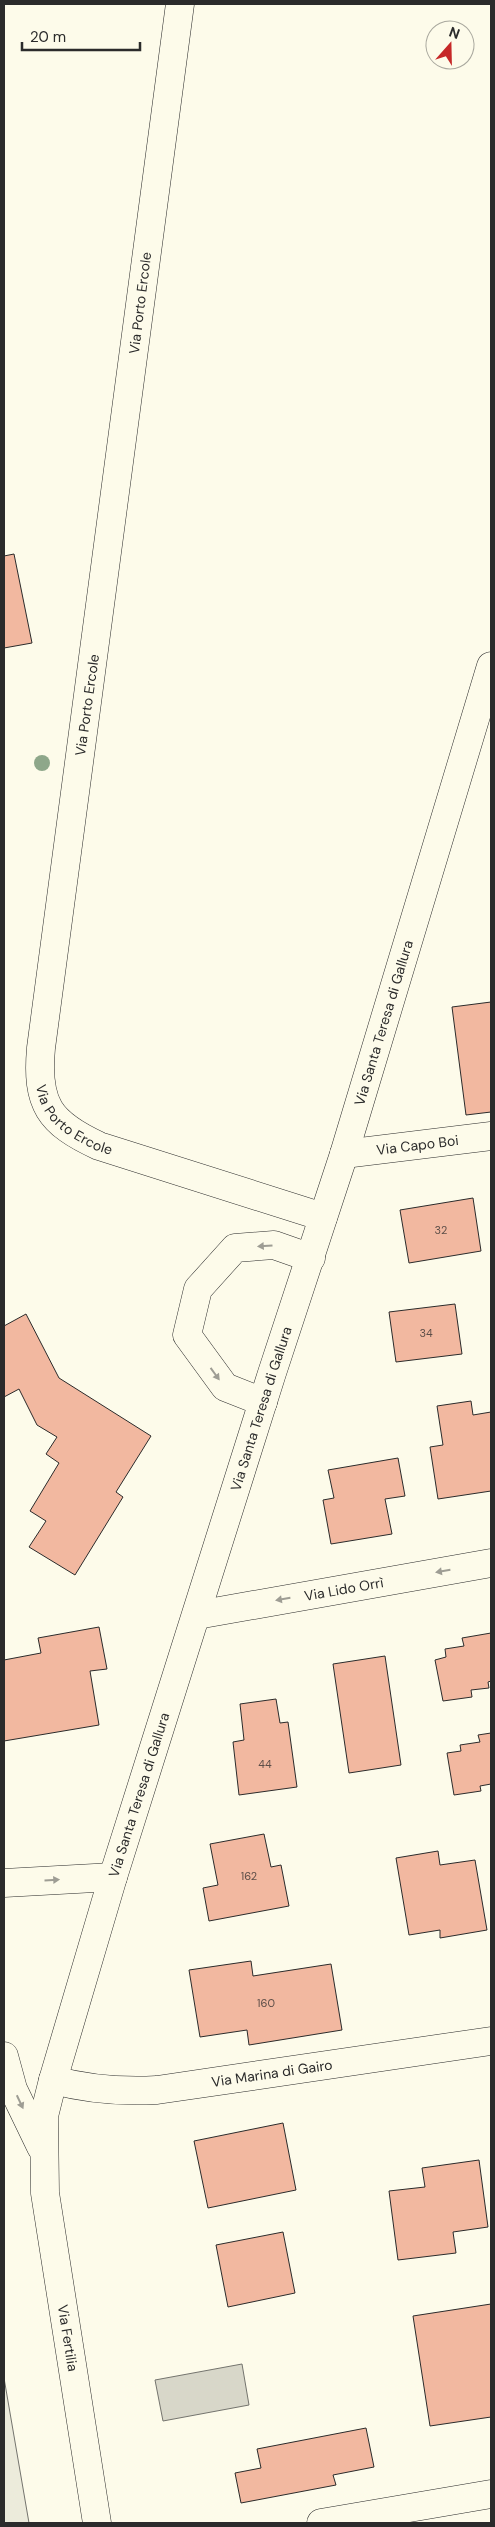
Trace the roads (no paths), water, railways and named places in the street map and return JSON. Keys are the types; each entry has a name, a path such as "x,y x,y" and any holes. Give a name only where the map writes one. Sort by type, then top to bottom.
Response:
{"street":[{"name":"Via Porto Ercole","path":"180,4 42,1042 41,1089 50,1111 75,1135 99,1146 323,1217"},
{"name":"Via Santa Teresa di Gallura","path":"43,2152 44,2116 53,2080 113,1877 263,1402 344,1154 490,674"},
{"name":"Via Capo Boi","path":"344,1154 491,1136"},
{"path":"263,1402 224,1387 187,1334 198,1288 235,1248 274,1245 311,1258"},
{"name":"Via Lido Orrì","path":"197,1615 491,1563"},
{"path":"4,1883 113,1877"},
{"name":"Via Marina di Gairo","path":"53,2080 74,2086 116,2091 157,2090 491,2040"},
{"path":"4,2056 13,2089 43,2152"},
{"name":"Via Fertilia","path":"43,2152 45,2193 97,2523"},
{"path":"321,2523 491,2494"}]}
